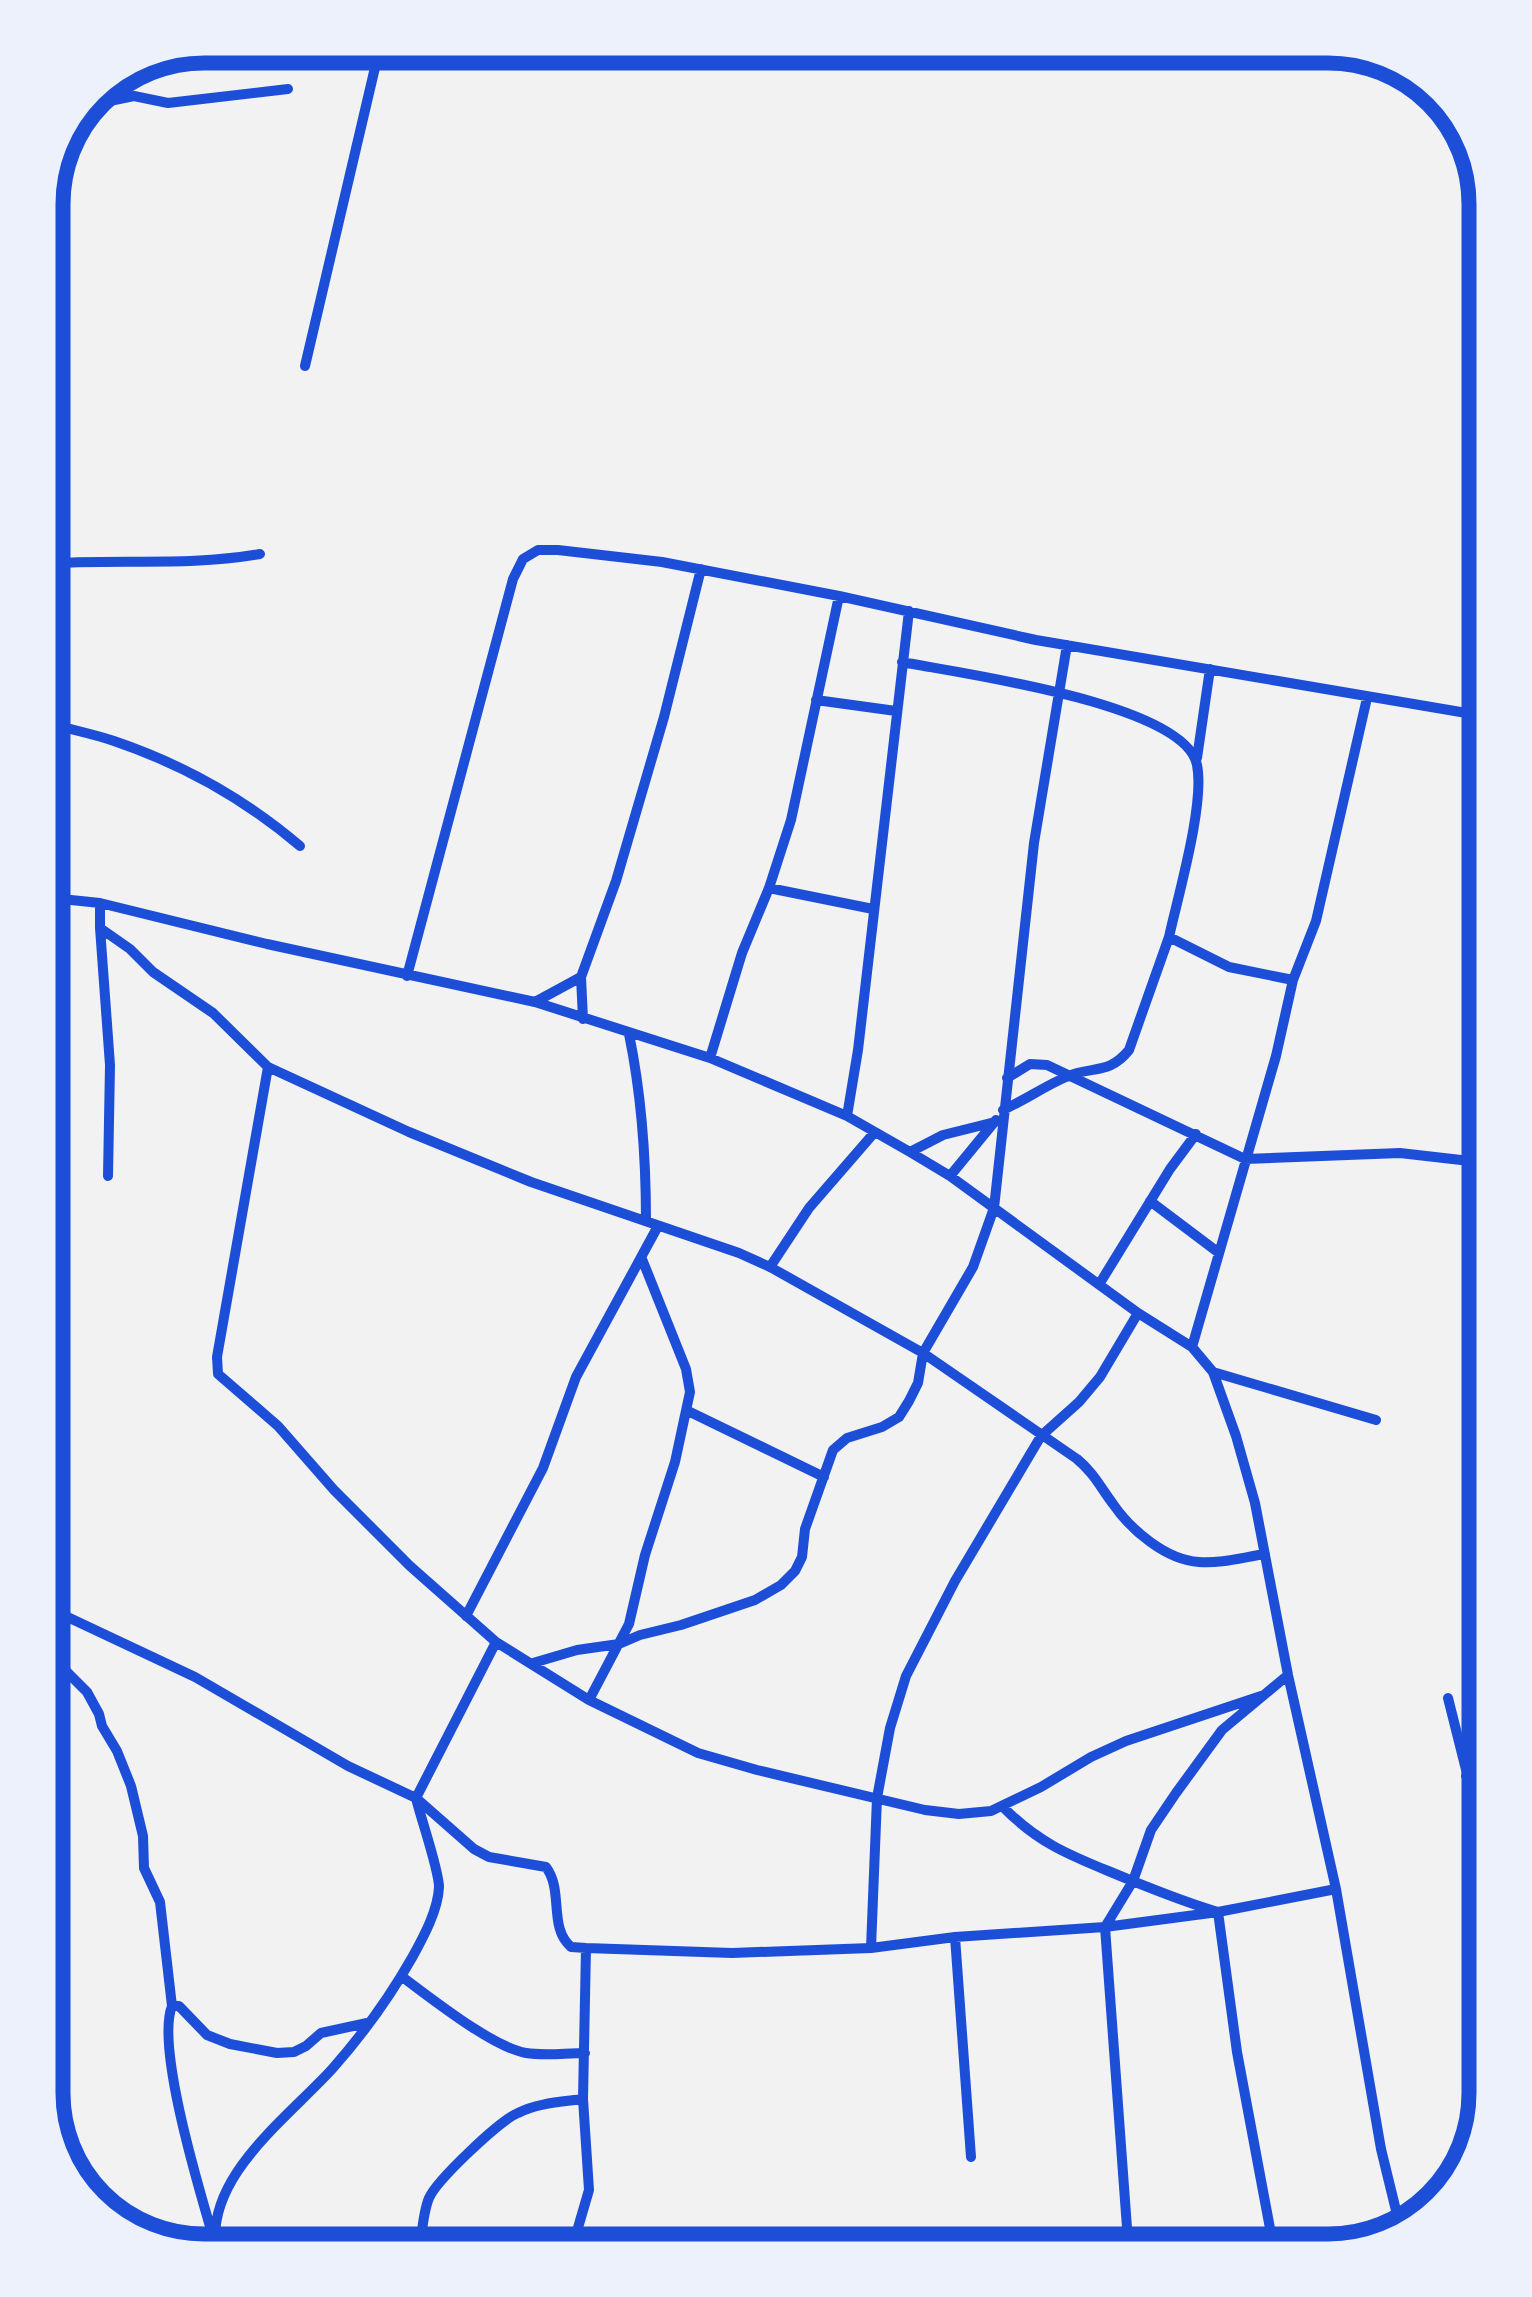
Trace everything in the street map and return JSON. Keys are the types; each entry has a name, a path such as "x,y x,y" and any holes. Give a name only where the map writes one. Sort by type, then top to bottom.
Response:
{"street":[{"path":"305,366 376,63"},
{"path":"107,102 142,96 167,103 288,88"},
{"path":"407,976 501,618 523,559 538,550 701,568 1067,645 1469,714"},
{"path":"63,563 153,564 260,554"},
{"path":"583,1018 581,977 616,881 701,568"},
{"path":"710,1058 791,820 839,596"},
{"path":"847,1116 909,611"},
{"path":"533,1663 578,1649 619,1644 755,1600 781,1585 802,1557 805,1529 833,1450 847,1438 899,1417 917,1383 923,1353 973,1267 994,1208 1000,1115 1034,843 1067,645"},
{"path":"902,662 1061,692 1145,718 1187,747 1197,761"},
{"path":"910,1152 1000,1115 1068,1076 1105,1070 1129,1050 1169,937 1195,812 1210,669"},
{"path":"1192,1347 1276,1056 1293,980 1316,921 1367,698"},
{"path":"816,700 896,711"},
{"path":"63,727 159,758 247,805 300,846"},
{"path":"769,888 873,909"},
{"path":"63,899 100,903 535,1002 710,1058 847,1116 910,1152 1192,1347 1213,1372 1236,1436 1265,1554 1336,1889 1381,2150 1397,2216"},
{"path":"100,903 110,1065 108,1176"},
{"path":"100,928 212,1013 268,1067 531,1182 739,1253 923,1353 1088,1468 1139,1534 1171,1553 1205,1563 1265,1554"},
{"path":"1169,937 1228,967 1293,980"},
{"path":"535,1002 581,977"},
{"path":"466,1616 543,1468 577,1377 642,1259 652,1223 643,1114 629,1034"},
{"path":"1007,1078 1038,1063 1245,1159 1400,1153 1469,1160"},
{"path":"268,1067 217,1357 218,1374 278,1426 410,1566 496,1642 589,1700 698,1753 802,1782 959,1814 991,1811 1126,1742 1264,1695"},
{"path":"950,1176 1000,1115"},
{"path":"770,1267 818,1197 874,1133"},
{"path":"1100,1283 1169,1169 1196,1134"},
{"path":"625,1213 646,1189"},
{"path":"1150,1202 1219,1253"},
{"path":"589,1700 634,1606 688,1411 690,1382 642,1259"},
{"path":"872,1948 877,1798 890,1728 918,1650 1041,1436 1100,1377 1138,1313"},
{"path":"1213,1372 1376,1420"},
{"path":"688,1411 824,1477"},
{"path":"63,1615 196,1677 348,1766 416,1798 489,1857 546,1867 555,1881 560,1933 571,1947 732,1954 872,1948 956,1937 1106,1928 1336,1889"},
{"path":"214,2234 224,2191 253,2150 334,2066 421,1942 439,1888 416,1798 496,1642"},
{"path":"63,1668 87,1692 131,1786 144,1868 160,1902 176,2091 212,2234"},
{"path":"1128,2234 1106,1928 1133,1881 1151,1830 1176,1793 1222,1730 1288,1675"},
{"path":"1448,1698 1469,1787"},
{"path":"1002,1806 1026,1830 1065,1854 1165,1896 1218,1912"},
{"path":"1218,1912 1237,2052 1271,2234"},
{"path":"956,1937 971,2157"},
{"path":"576,2234 589,2189 583,2099 586,1948"},
{"path":"401,1976 512,2049 585,2053"},
{"path":"172,2006 179,2006 207,2036 277,2053 306,2047 321,2033 368,2022"},
{"path":"422,2234 426,2204 444,2177 502,2122 532,2107 583,2099"}]}
